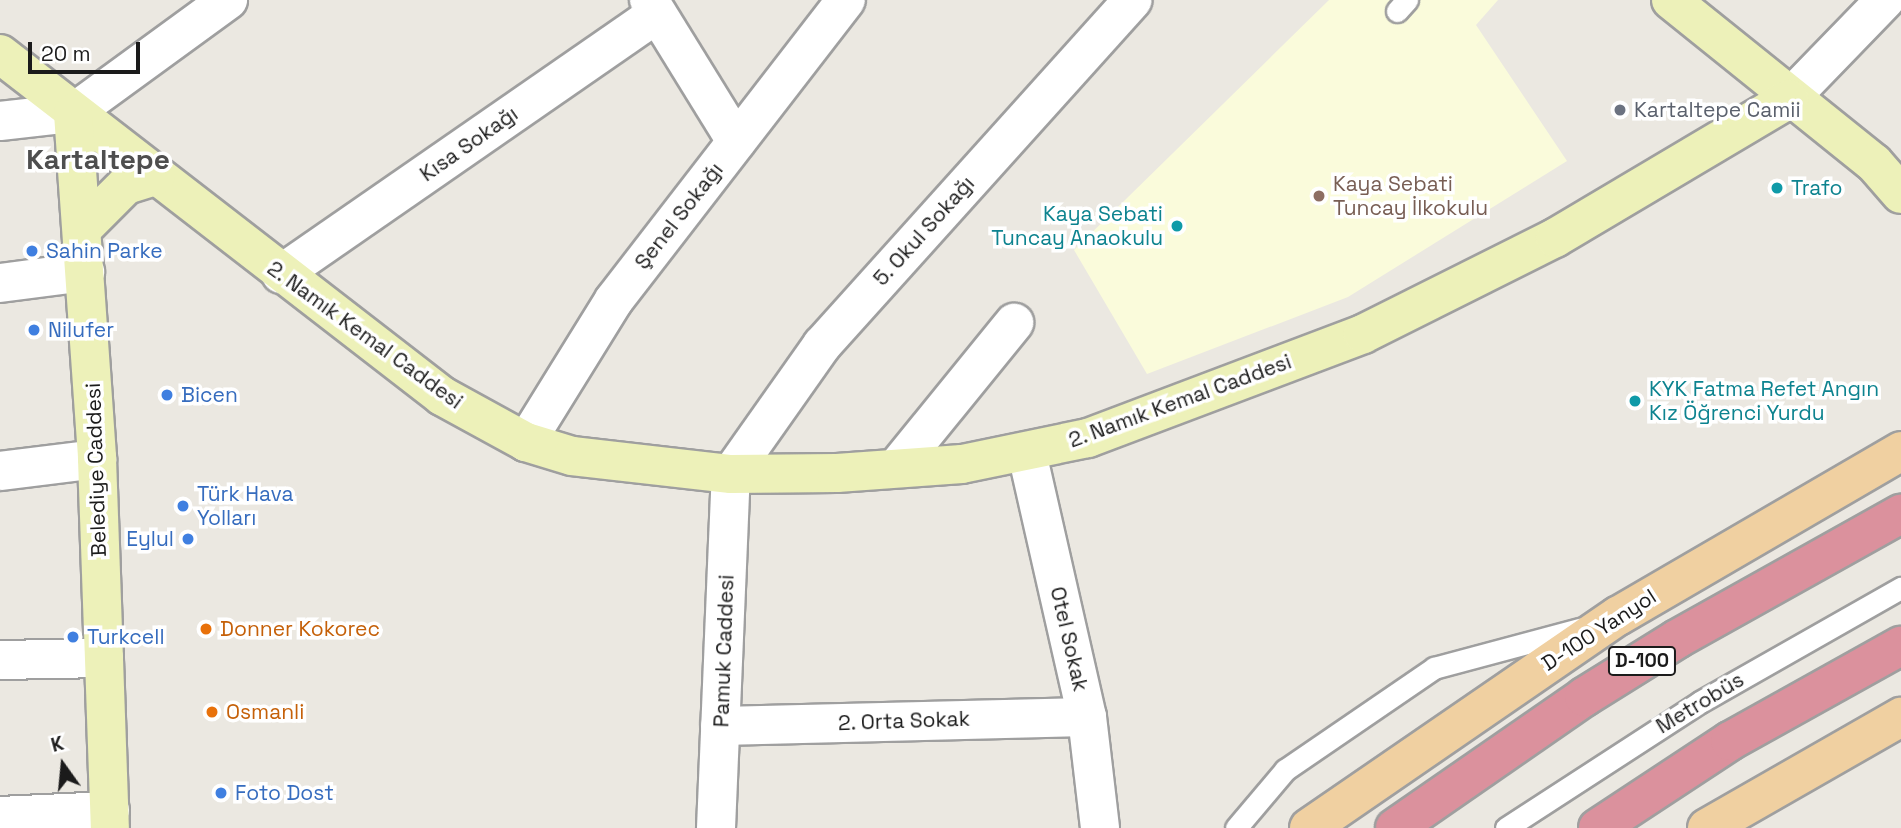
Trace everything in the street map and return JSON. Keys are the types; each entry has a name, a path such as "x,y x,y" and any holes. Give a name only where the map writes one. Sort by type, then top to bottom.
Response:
{"highway":[{"name":"D-100","path":"1395,828 1654,654 1901,514"},
{"path":"1598,828 1730,741 1901,646"}],"main road":[{"path":"1671,0 1790,99 1887,167 1901,194"},
{"name":"2. Namık Kemal Caddesi","path":"0,54 442,396 526,442 572,456 731,474 962,464 1027,453 1088,438 1363,334 1555,238 1790,99"},
{"name":"Belediye Caddesi","path":"73,113 97,459 110,819"},
{"path":"83,228 126,185 156,176"},
{"name":"D-100 Yanyol","path":"1308,828 1618,616 1901,451"},
{"path":"1707,828 1901,717"}],"street":[{"path":"0,121 73,113 228,0"},
{"name":"Şenel Sokağı","path":"526,442 614,300 846,0"},
{"name":"5. Okul Sokağı","path":"731,474 822,345 1133,0"},
{"path":"1790,99 1885,0"},
{"path":"652,7 736,141"},
{"name":"Kısa Sokağı","path":"281,274 652,7"},
{"path":"0,283 85,272"},
{"path":"897,467 1014,323"},
{"name":"Otel Sokak","path":"1027,453 1087,717 1100,828"},
{"path":"0,471 97,459"},
{"name":"Pamuk Caddesi","path":"716,828 731,474"},
{"path":"0,660 104,658"},
{"name":"2. Orta Sokak","path":"720,726 1087,717"},
{"path":"0,816 110,819"}],"lane":[{"name":"Metrobüs","path":"1506,828 1700,702 1901,588"},
{"path":"1236,828 1285,770 1434,668 1618,616"}],"shaded area":[{"name":"Kaya Sebati Tuncay İlkokulu","path":"1329,0 1498,0 1476,25 1567,161 1348,297 1147,374 1074,250"}],"place":[{"name":"Kartaltepe Camii","path":"1620,110"},
{"name":"Trafo","path":"1777,188"},
{"name":"Kaya Sebati Tuncay İlkokulu","path":"1319,196"},
{"name":"Kaya Sebati Tuncay Anaokulu","path":"1177,226"},
{"name":"Sahin Parke","path":"32,251"},
{"name":"Nilufer","path":"34,330"},
{"name":"Bicen","path":"167,395"},
{"name":"KYK Fatma Refet Angın Kız Öğrenci Yurdu","path":"1635,401"},
{"name":"Türk Hava Yolları","path":"183,506"},
{"name":"Eylul","path":"188,539"},
{"name":"Donner Kokorec","path":"206,629"},
{"name":"Turkcell","path":"73,637"},
{"name":"Osmanli","path":"212,712"},
{"name":"Foto Dost","path":"221,793"}],"district":[{"name":"Kartaltepe","path":"98,159"}]}
